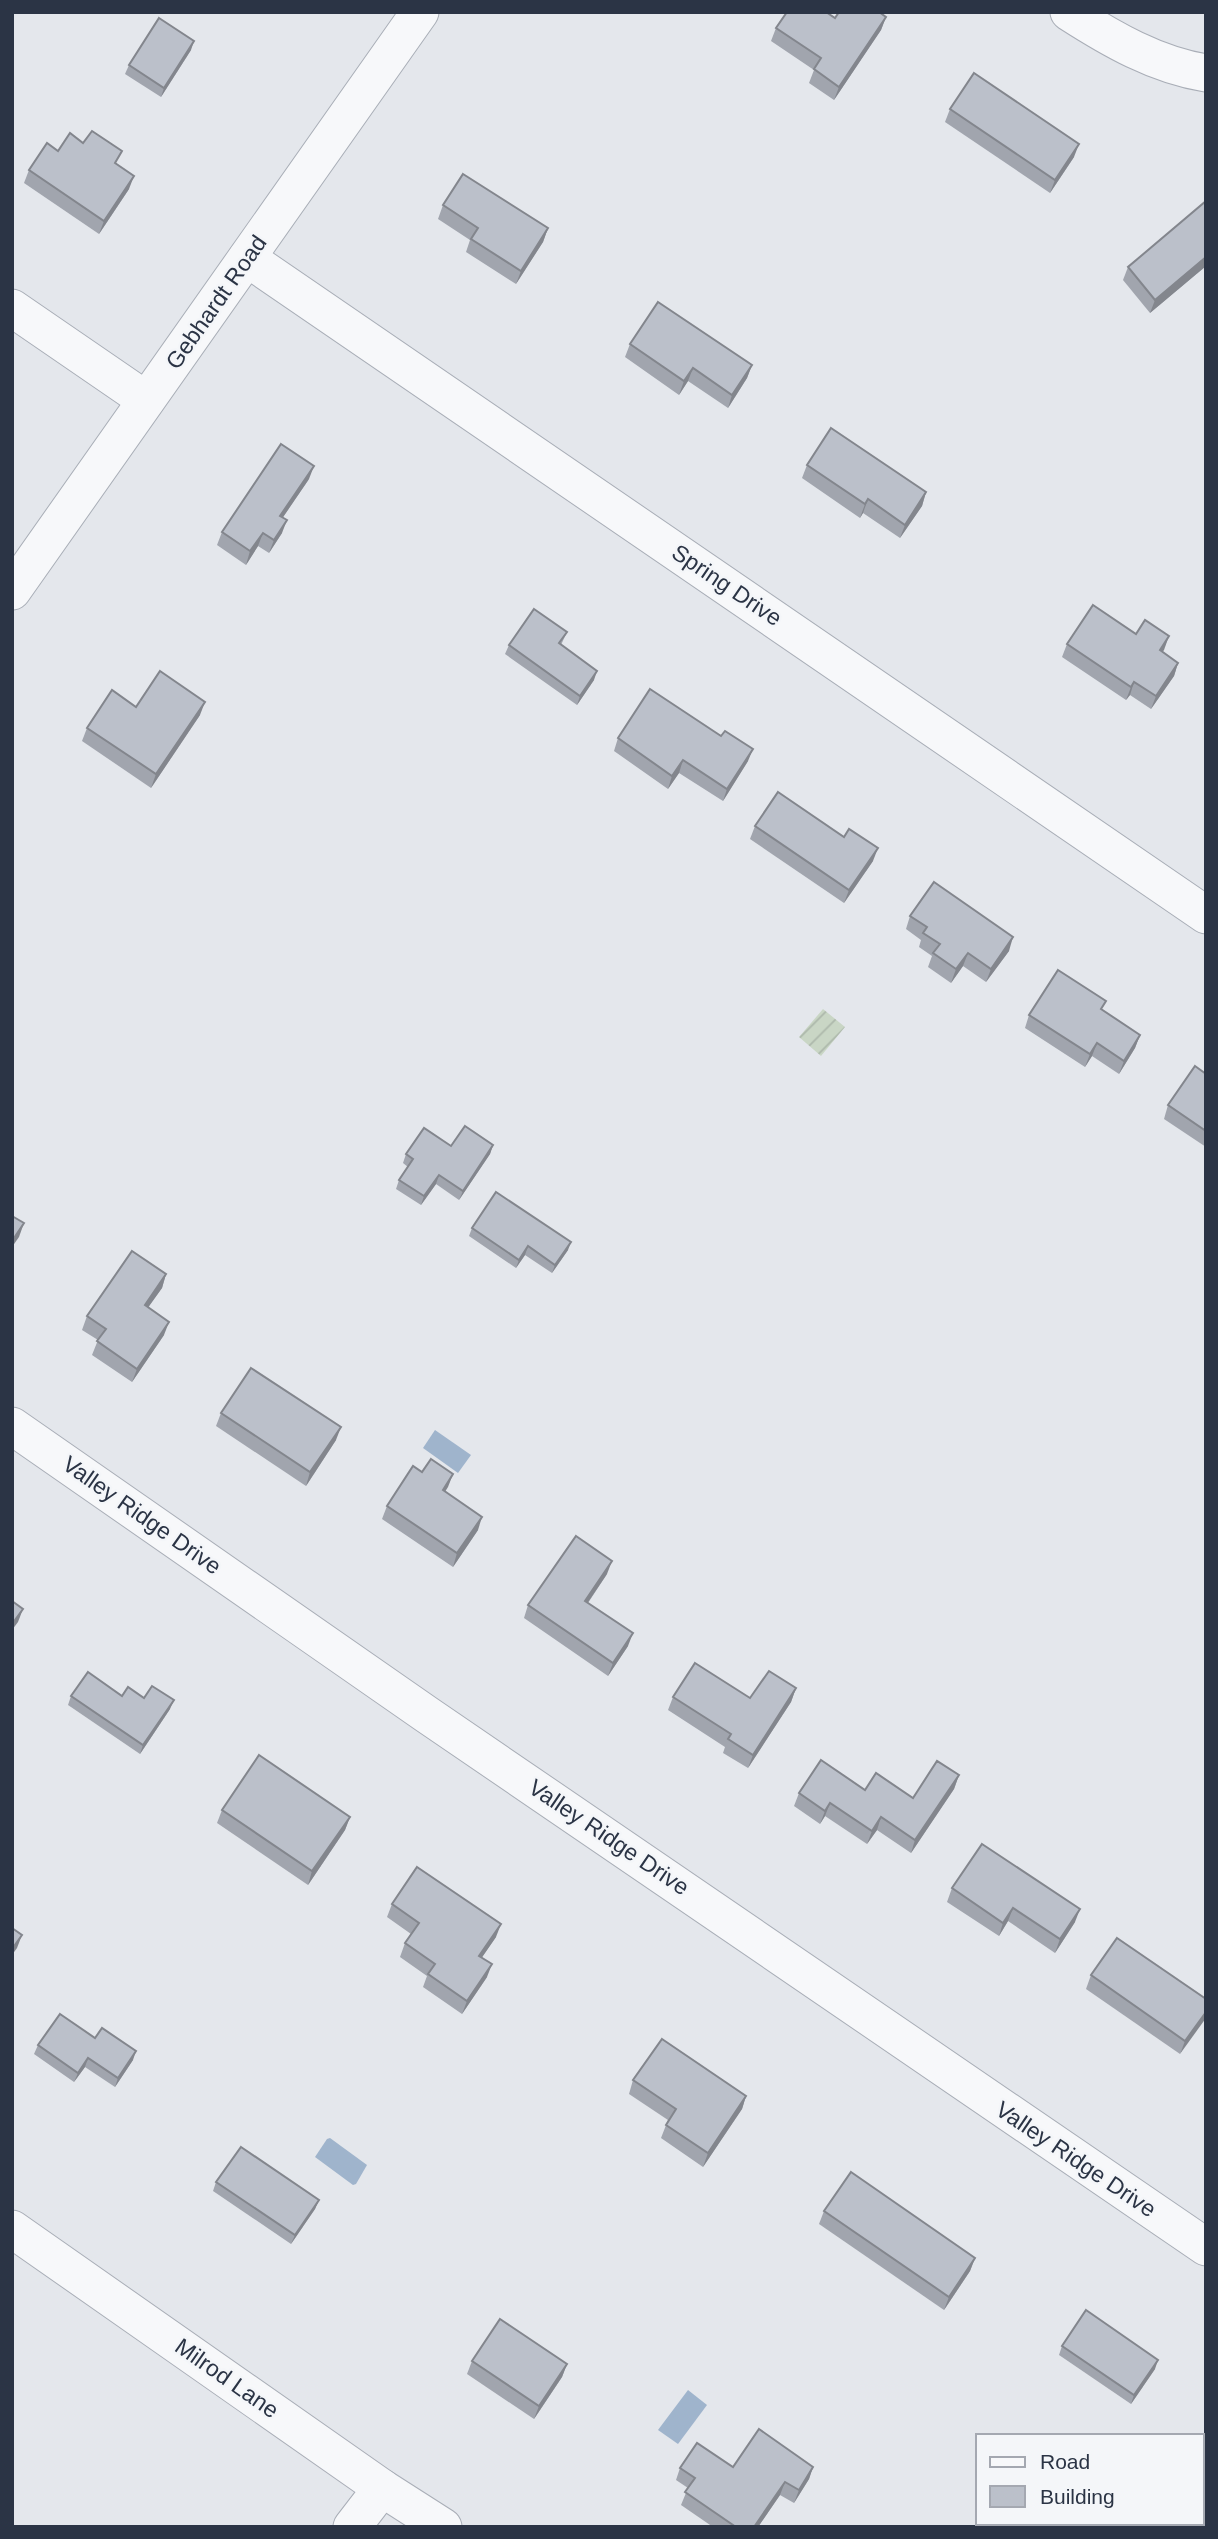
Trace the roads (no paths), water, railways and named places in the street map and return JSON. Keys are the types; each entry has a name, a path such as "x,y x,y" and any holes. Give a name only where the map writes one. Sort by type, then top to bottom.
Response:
{"street":[{"name":"Gebhardt Road","path":"12,591 420,12"},
{"path":"1069,12 1142,54 1188,70 1206,73"},
{"name":"Spring Drive","path":"247,258 1206,915"},
{"path":"12,308 146,400"},
{"name":"Valley Ridge Drive","path":"12,1426 426,1714 1206,2247"},
{"name":"Milrod Lane","path":"12,2229 382,2488 443,2527"},
{"path":"352,2527 382,2488"}],"water":[{"path":"435,1430 471,1455 458,1473 423,1448"},
{"path":"330,2138 367,2165 356,2184 353,2185 315,2157"},
{"path":"688,2390 707,2405 678,2444 658,2430"}]}
